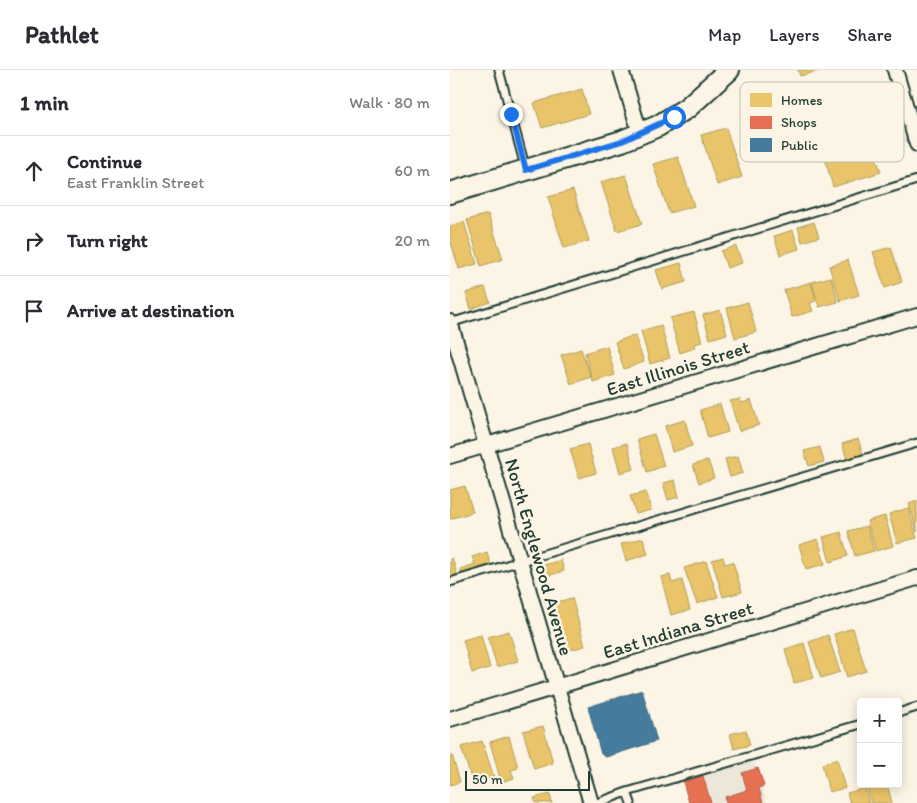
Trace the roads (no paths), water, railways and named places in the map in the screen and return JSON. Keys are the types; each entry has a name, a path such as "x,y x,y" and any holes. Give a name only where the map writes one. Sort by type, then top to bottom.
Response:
{"street":[{"path":"622,70 640,133"},
{"path":"450,193 640,133 666,122 687,108 729,70"},
{"path":"895,70 899,82"},
{"path":"904,100 917,144"},
{"name":"East Illinois Street","path":"450,456 917,316"},
{"name":"North Englewood Avenue","path":"450,323 591,803"},
{"name":"East Indiana Street","path":"450,719 917,578"}],"lane":[{"path":"499,70 526,170"},
{"path":"450,323 917,180"},
{"path":"450,582 917,443"},
{"path":"902,712 917,707"},
{"path":"597,803 627,792 857,725"},
{"path":"627,792 631,803"}]}
